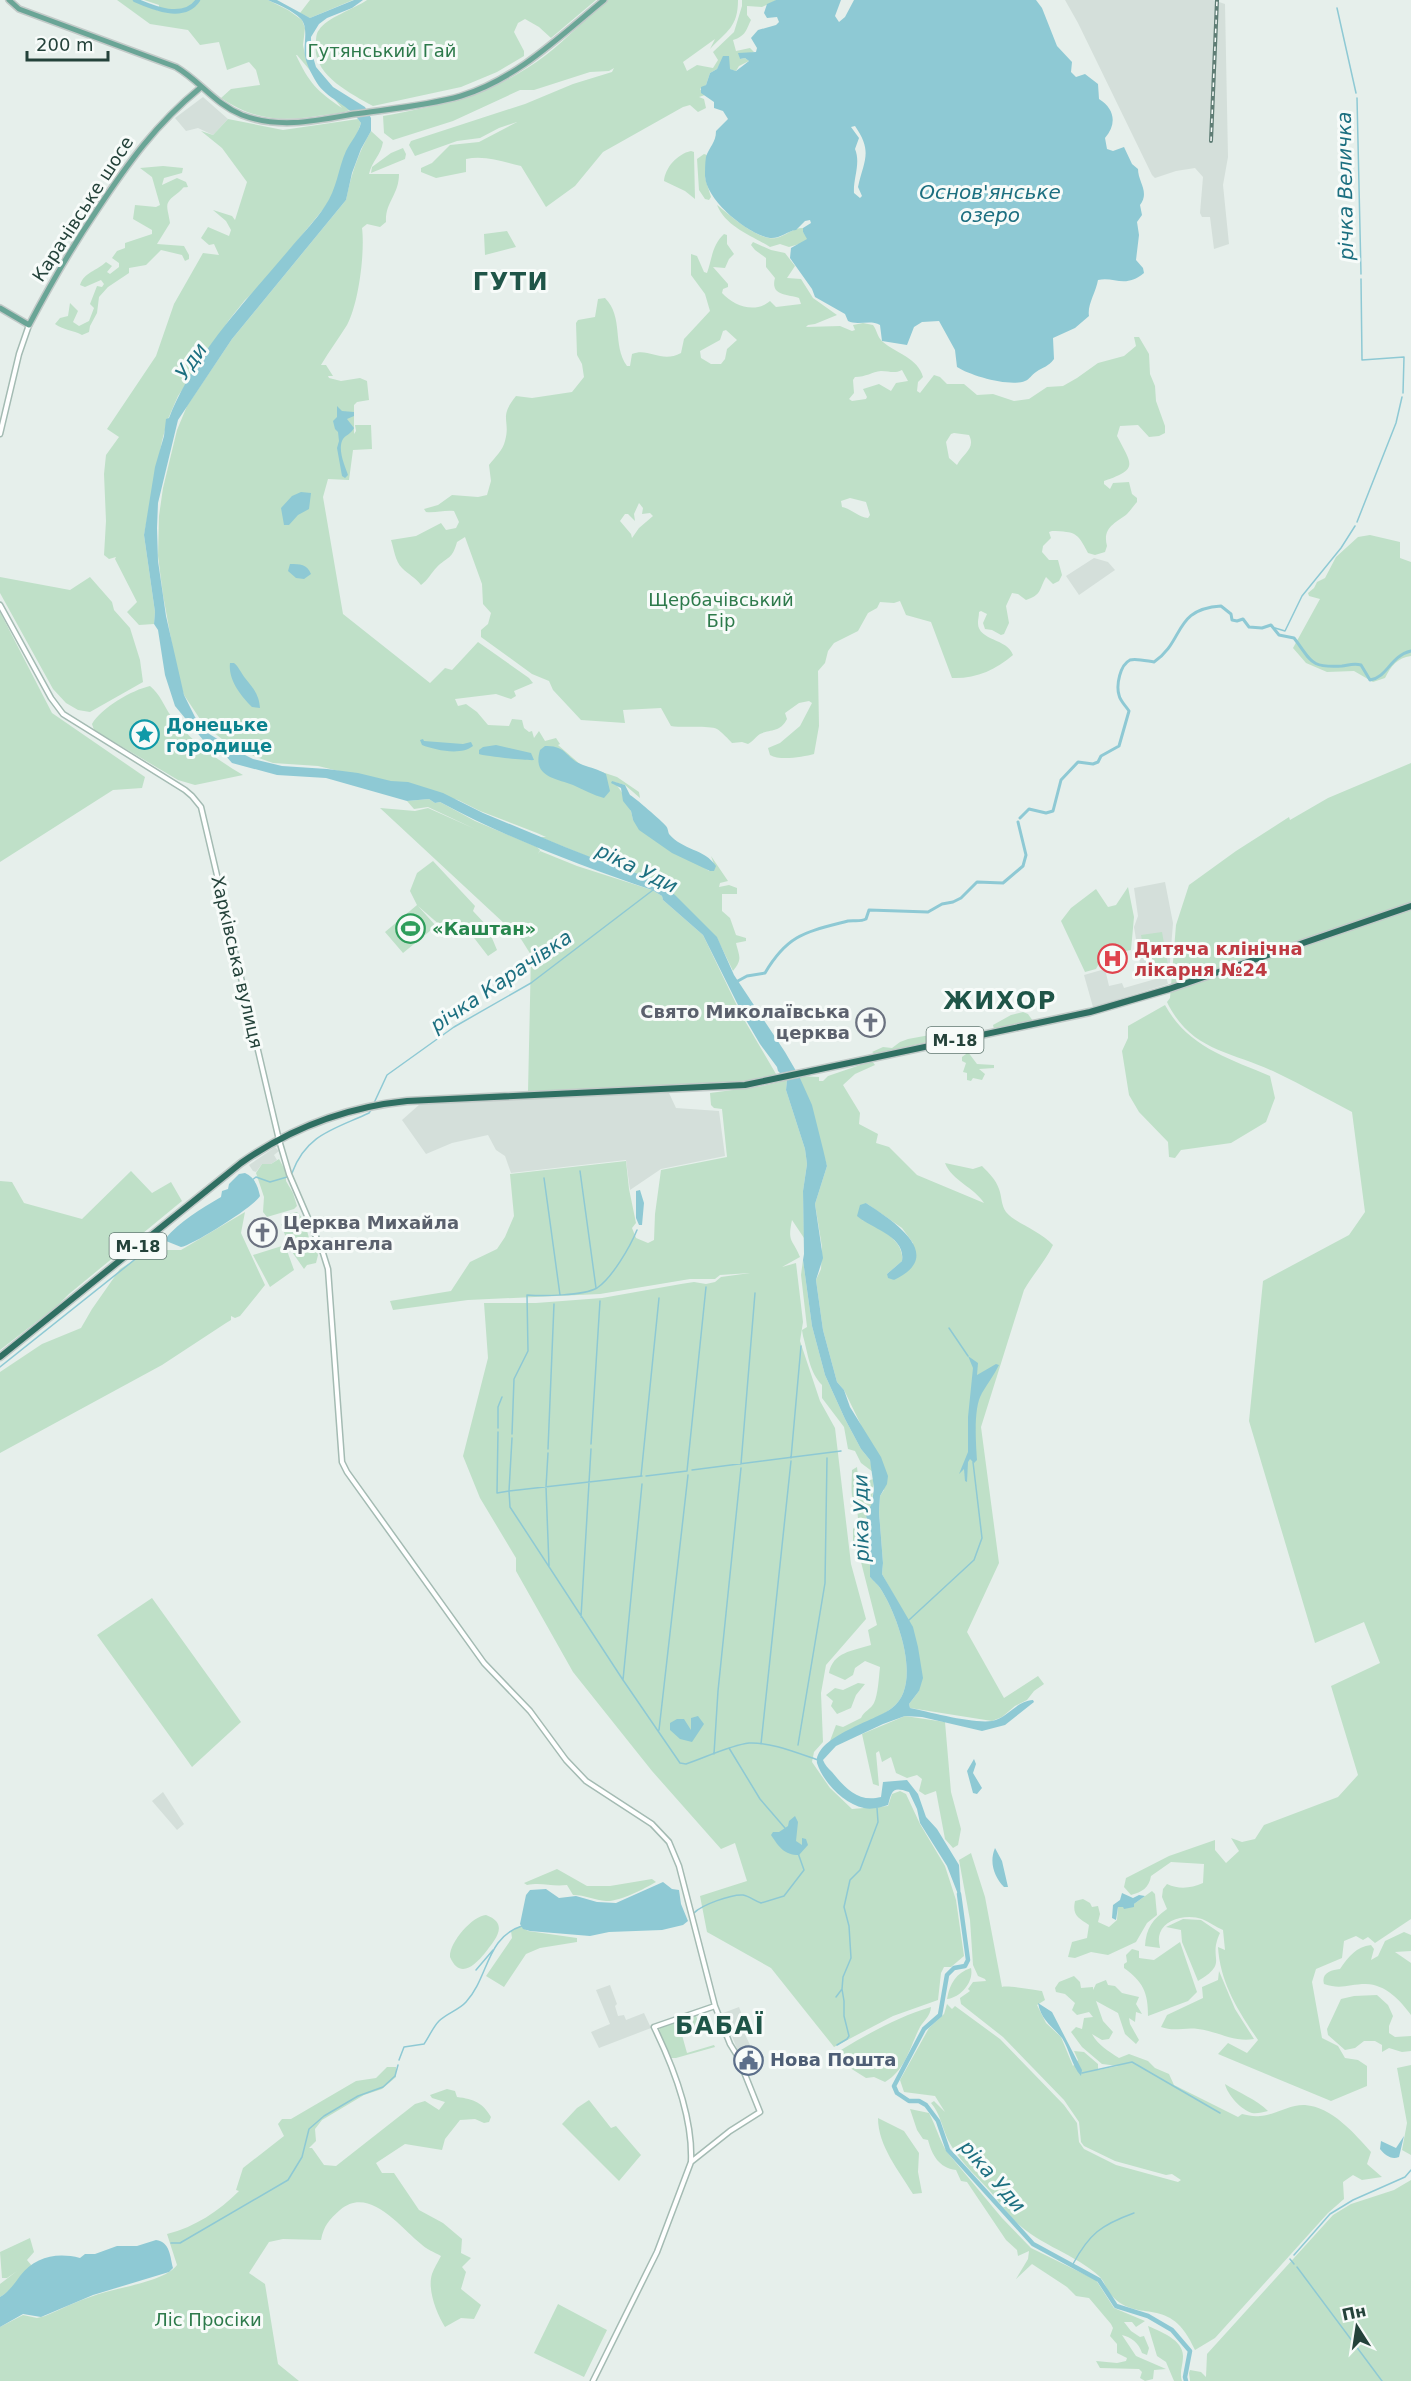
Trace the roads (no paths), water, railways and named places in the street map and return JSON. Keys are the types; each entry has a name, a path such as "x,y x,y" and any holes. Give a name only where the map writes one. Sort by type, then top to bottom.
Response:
{"highway":[{"name":"М-18","path":"0,1357 241,1163 279,1140 326,1119 389,1103 721,1087 765,1080 1090,1012 1140,999 1411,906"}],"main road":[{"path":"9,0 19,9 176,67 223,106 263,121 288,124 435,102 484,87 527,63 604,0"},
{"name":"Карачівське шосе","path":"29,325 58,268 128,163 157,127 200,88"},
{"path":"0,308 29,325"}],"street":[{"name":"Карачівське шосе","path":"0,434 29,325"},
{"name":"Харківська вулиця","path":"0,604 56,706 63,714 185,790 199,804 206,824 279,1140 289,1174 328,1269 342,1462 346,1472 484,1663 524,1705 571,1766 586,1781 652,1824 665,1837 676,1857 715,2006 760,2112 730,2131 691,2162"},
{"path":"593,2381 664,2236 691,2162 680,2090 671,2063 654,2027 715,2006"}],"water":[{"path":"268,0 277,0 310,18 354,0 363,0 319,24 311,37 311,50 316,67 333,87 365,107 371,118 371,131 352,173 346,200 232,339 178,420 158,503 157,528 158,561 166,616 184,695 206,732 253,759 282,766 358,773 391,781 408,782 443,793 483,813 565,847 626,871 649,876 675,895 717,937 734,975 785,1052 812,1105 827,1166 815,1204 823,1258 816,1280 823,1330 837,1382 844,1390 850,1407 881,1457 888,1476 887,1484 880,1496 879,1512 882,1574 913,1627 923,1678 919,1691 909,1704 910,1708 974,1721 992,1721 1003,1717 1022,1703 1033,1700 1034,1702 1005,1725 982,1731 922,1717 905,1716 836,1746 823,1760 847,1789 865,1798 881,1797 883,1782 907,1780 918,1794 926,1817 937,1829 959,1865 961,1902 947,1866 920,1823 917,1809 909,1792 894,1791 888,1805 882,1807 870,1809 856,1806 829,1785 817,1763 819,1754 825,1745 892,1708 901,1697 906,1684 905,1651 895,1617 881,1589 870,1577 870,1532 866,1515 872,1503 874,1488 870,1460 861,1449 845,1419 825,1375 812,1326 803,1260 803,1191 807,1164 805,1149 786,1090 787,1080 778,1071 743,1015 703,935 663,900 662,896 652,890 544,850 440,802 435,803 429,799 407,801 326,778 277,775 232,763 225,755 204,741 175,706 165,675 158,630 154,624 155,612 144,535 155,467 164,436 166,419 169,418 180,394 208,348 325,206 332,193 346,151 361,123 319,86 306,59 305,27 301,19 290,10"},
{"name":"Основ'янське озеро","path":"776,0 841,0 835,16 839,22 845,17 854,0 1036,0 1042,8 1057,46 1072,62 1071,72 1076,77 1085,74 1098,84 1099,99 1108,107 1113,122 1105,138 1107,149 1113,151 1124,147 1132,164 1138,169 1144,196 1140,205 1142,215 1137,222 1139,235 1136,260 1144,273 1137,278 1125,281 1098,280 1089,307 1089,316 1075,328 1053,338 1054,359 1050,364 1027,380 1018,382 991,380 957,367 955,350 939,321 922,322 914,327 907,345 882,341 880,325 876,323 848,321 845,314 815,297 790,258 791,248 807,239 803,228 811,223 810,220 805,221 796,230 777,237 770,238 761,235 750,230 729,214 712,195 707,185 706,157 715,139 716,131 728,119 723,111 714,108 714,102 701,93 701,87 706,85 710,73 717,69 723,56 729,56 730,69 736,71 749,61 745,58 740,59 738,53 756,52 757,48 751,38 758,30 779,22 777,17 767,18 764,13 767,4","holes":["855,126 861,135 866,156 858,187 862,196 860,198 854,193 857,165 855,149 859,138 851,127"]},
{"path":"337,406 342,411 354,412 354,416 347,419 354,428 341,443 342,457 348,475 345,478 342,476 337,448 338,432 333,421 337,417"},
{"path":"301,492 311,493 309,509 298,515 289,525 284,525 281,508 292,496"},
{"path":"290,564 303,565 311,574 304,579 296,578 288,571"},
{"path":"230,663 236,665 253,688 260,708 252,707 240,693 231,676"},
{"path":"420,740 424,741 463,744 471,742 473,746 462,751 441,750 422,745"},
{"path":"496,745 531,753 534,760 479,754 479,750 483,747"},
{"path":"545,746 558,748 577,762 606,774 610,791 604,798 547,775 539,766 538,759 540,750"},
{"path":"612,781 625,785 630,795 664,824 674,839 711,860 716,866 714,871 672,853 639,830 631,811 623,801 621,788 611,783"},
{"path":"245,1173 254,1180 257,1186 260,1196 256,1201 188,1245 181,1247 166,1241 165,1239 177,1227 221,1197 222,1191 228,1189 229,1184 239,1174"},
{"path":"640,1190 644,1203 642,1225 639,1225 636,1218 636,1191"},
{"path":"866,1203 901,1229 916,1249 916,1260 909,1270 894,1280 888,1278 887,1274 902,1261 902,1252 899,1245 887,1234 857,1216 860,1205"},
{"path":"968,1356 978,1363 977,1375 996,1364 999,1365 979,1399 976,1426 977,1460 974,1463 970,1459 968,1462 967,1482 964,1469 959,1474 968,1452 968,1417 973,1368"},
{"path":"698,1716 704,1724 692,1742 680,1739 670,1730 670,1723 677,1719 684,1719 691,1730 691,1718"},
{"path":"974,1759 976,1764 973,1773 982,1788 977,1794 973,1793 967,1771"},
{"path":"795,1816 798,1822 796,1841 802,1845 802,1838 806,1839 808,1845 799,1855 789,1854 782,1850 771,1835 788,1826 789,1821"},
{"path":"995,1848 1002,1861 1008,1887 1000,1883 995,1874 992,1859"},
{"path":"663,1882 672,1889 679,1890 681,1904 688,1921 683,1925 662,1930 609,1932 590,1936 530,1931 523,1929 520,1924 526,1895 530,1890 546,1889 559,1898 576,1896 597,1902 616,1903"},
{"path":"1122,1893 1133,1898 1139,1895 1145,1896 1134,1904 1134,1907 1124,1909 1118,1907 1116,1920 1112,1918 1113,1905 1120,1900"},
{"path":"1038,2003 1052,2012 1082,2070 1081,2076 1062,2038 1044,2018"},
{"path":"1404,2136 1399,2157 1388,2156 1380,2149 1381,2141 1396,2148"},
{"path":"156,2240 161,2241 169,2250 173,2268 169,2272 93,2295 41,2317 23,2314 0,2327 0,2297 32,2264 39,2260 54,2256 80,2258 85,2254 95,2254 117,2246 137,2246"}],"waterway":[{"name":"Уди","path":"135,0 168,11 185,10 198,0"},
{"name":"річка Величка","path":"1337,8 1356,93"},
{"name":"річка Величка","path":"1357,98 1361,274"},
{"name":"річка Величка","path":"1361,279 1362,360 1404,357 1403,393"},
{"name":"річка Величка","path":"1357,522 1396,423 1402,397"},
{"name":"річка Величка","path":"1275,628 1285,631 1302,596 1341,548 1355,526"},
{"path":"1020,818 1029,809 1046,813 1053,811 1061,780 1078,762 1093,764 1098,762 1101,756 1119,746 1129,711 1118,691 1124,666 1132,659 1154,662 1164,654 1187,620 1206,608 1221,606 1231,614 1232,620 1243,619 1249,627 1262,628 1271,625 1279,635 1294,638 1308,657 1317,664 1323,666 1361,665 1370,680 1381,675 1398,657 1411,651"},
{"path":"736,982 747,976 765,973 773,960 790,942 809,932 848,921 864,920 869,910 928,912 942,904 961,898 977,882 1003,883 1023,866 1026,855 1018,822"},
{"name":"річка Карачівка","path":"374,1103 387,1075 454,1027 531,983 653,890"},
{"name":"річка Карачівка","path":"292,1173 305,1149 314,1141 323,1134 371,1110"},
{"path":"580,1171 596,1288"},
{"name":"річка Карачівка","path":"252,1180 256,1177 270,1182 287,1177"},
{"path":"544,1178 560,1295"},
{"path":"512,1434 514,1379 528,1351 527,1295 573,1294 597,1288 620,1262 637,1230"},
{"name":"річка Карачівка","path":"0,1367 153,1245 166,1241"},
{"path":"687,1471 706,1287"},
{"path":"741,1464 755,1293"},
{"path":"641,1476 659,1298"},
{"path":"591,1444 600,1301"},
{"path":"548,1449 554,1304"},
{"path":"949,1328 968,1356"},
{"path":"791,1458 801,1346"},
{"path":"498,1428 498,1407 502,1397"},
{"path":"498,1432 497,1493 509,1491 510,1507 680,1763 686,1764 749,1743 775,1746 818,1760"},
{"path":"512,1438 509,1491 642,1476"},
{"path":"581,1617 591,1449"},
{"path":"692,1470 841,1451"},
{"path":"548,1453 546,1487 549,1566"},
{"path":"798,1745 825,1583 827,1458"},
{"path":"761,1744 791,1461"},
{"path":"909,1620 974,1560 982,1538 973,1462"},
{"path":"714,1754 718,1691 741,1468"},
{"path":"646,1476 687,1471"},
{"path":"659,1730 688,1475"},
{"path":"623,1680 642,1484"},
{"path":"729,1748 760,1799 785,1828"},
{"path":"836,1997 842,1989 843,1977 851,1958 849,1926 844,1907 850,1880 860,1870 878,1822 877,1808"},
{"path":"694,1913 732,1896 748,1896 761,1903 784,1896 804,1870 798,1853"},
{"name":"ріка Уди","path":"959,1894 968,1960 965,1966 954,1968 947,1975 940,2015 924,2029 894,2086 897,2093 909,2101 919,2101 926,2105 938,2121 948,2150 1033,2244 1099,2280 1116,2306 1148,2316 1172,2330 1190,2351 1186,2381"},
{"path":"399,2060 404,2047 424,2044 439,2021 466,2002 474,1992 501,1939 510,1931 522,1926"},
{"path":"476,1970 493,1950"},
{"path":"837,2045 849,2036 844,2016 842,1989"},
{"path":"1082,2073 1132,2062 1220,2113"},
{"path":"171,2243 180,2243 288,2180 302,2157 309,2129 324,2116 358,2096 383,2087 395,2076 398,2065"},
{"path":"1294,2255 1330,2214 1353,2200 1405,2177 1411,2170"},
{"path":"1073,2264 1085,2245 1104,2226 1134,2213"},
{"path":"1290,2259 1294,2264"},
{"path":"1297,2267 1382,2381"}],"railway":[{"path":"1211,141 1217,0"}],"place":[{"name":"Донецьке городище","path":"145,735"},
{"name":"«Каштан»","path":"411,929"},
{"name":"Дитяча клінічна лікарня №24","path":"1113,959"},
{"name":"Свято Миколаївська церква","path":"871,1022"},
{"name":"Церква Михайла Архангела","path":"262,1233"},
{"name":"Нова Пошта","path":"749,2060"}],"district":[{"name":"ГУТИ","path":"511,282"},
{"name":"ЖИХОР","path":"1000,1001"},
{"name":"БАБАЇ","path":"720,2026"}],"park label":[{"name":"Гутянський Гай","path":"382,51"},
{"name":"Щербачівський Бір","path":"721,610"},
{"name":"Ліс Просіки","path":"208,2320"}]}
